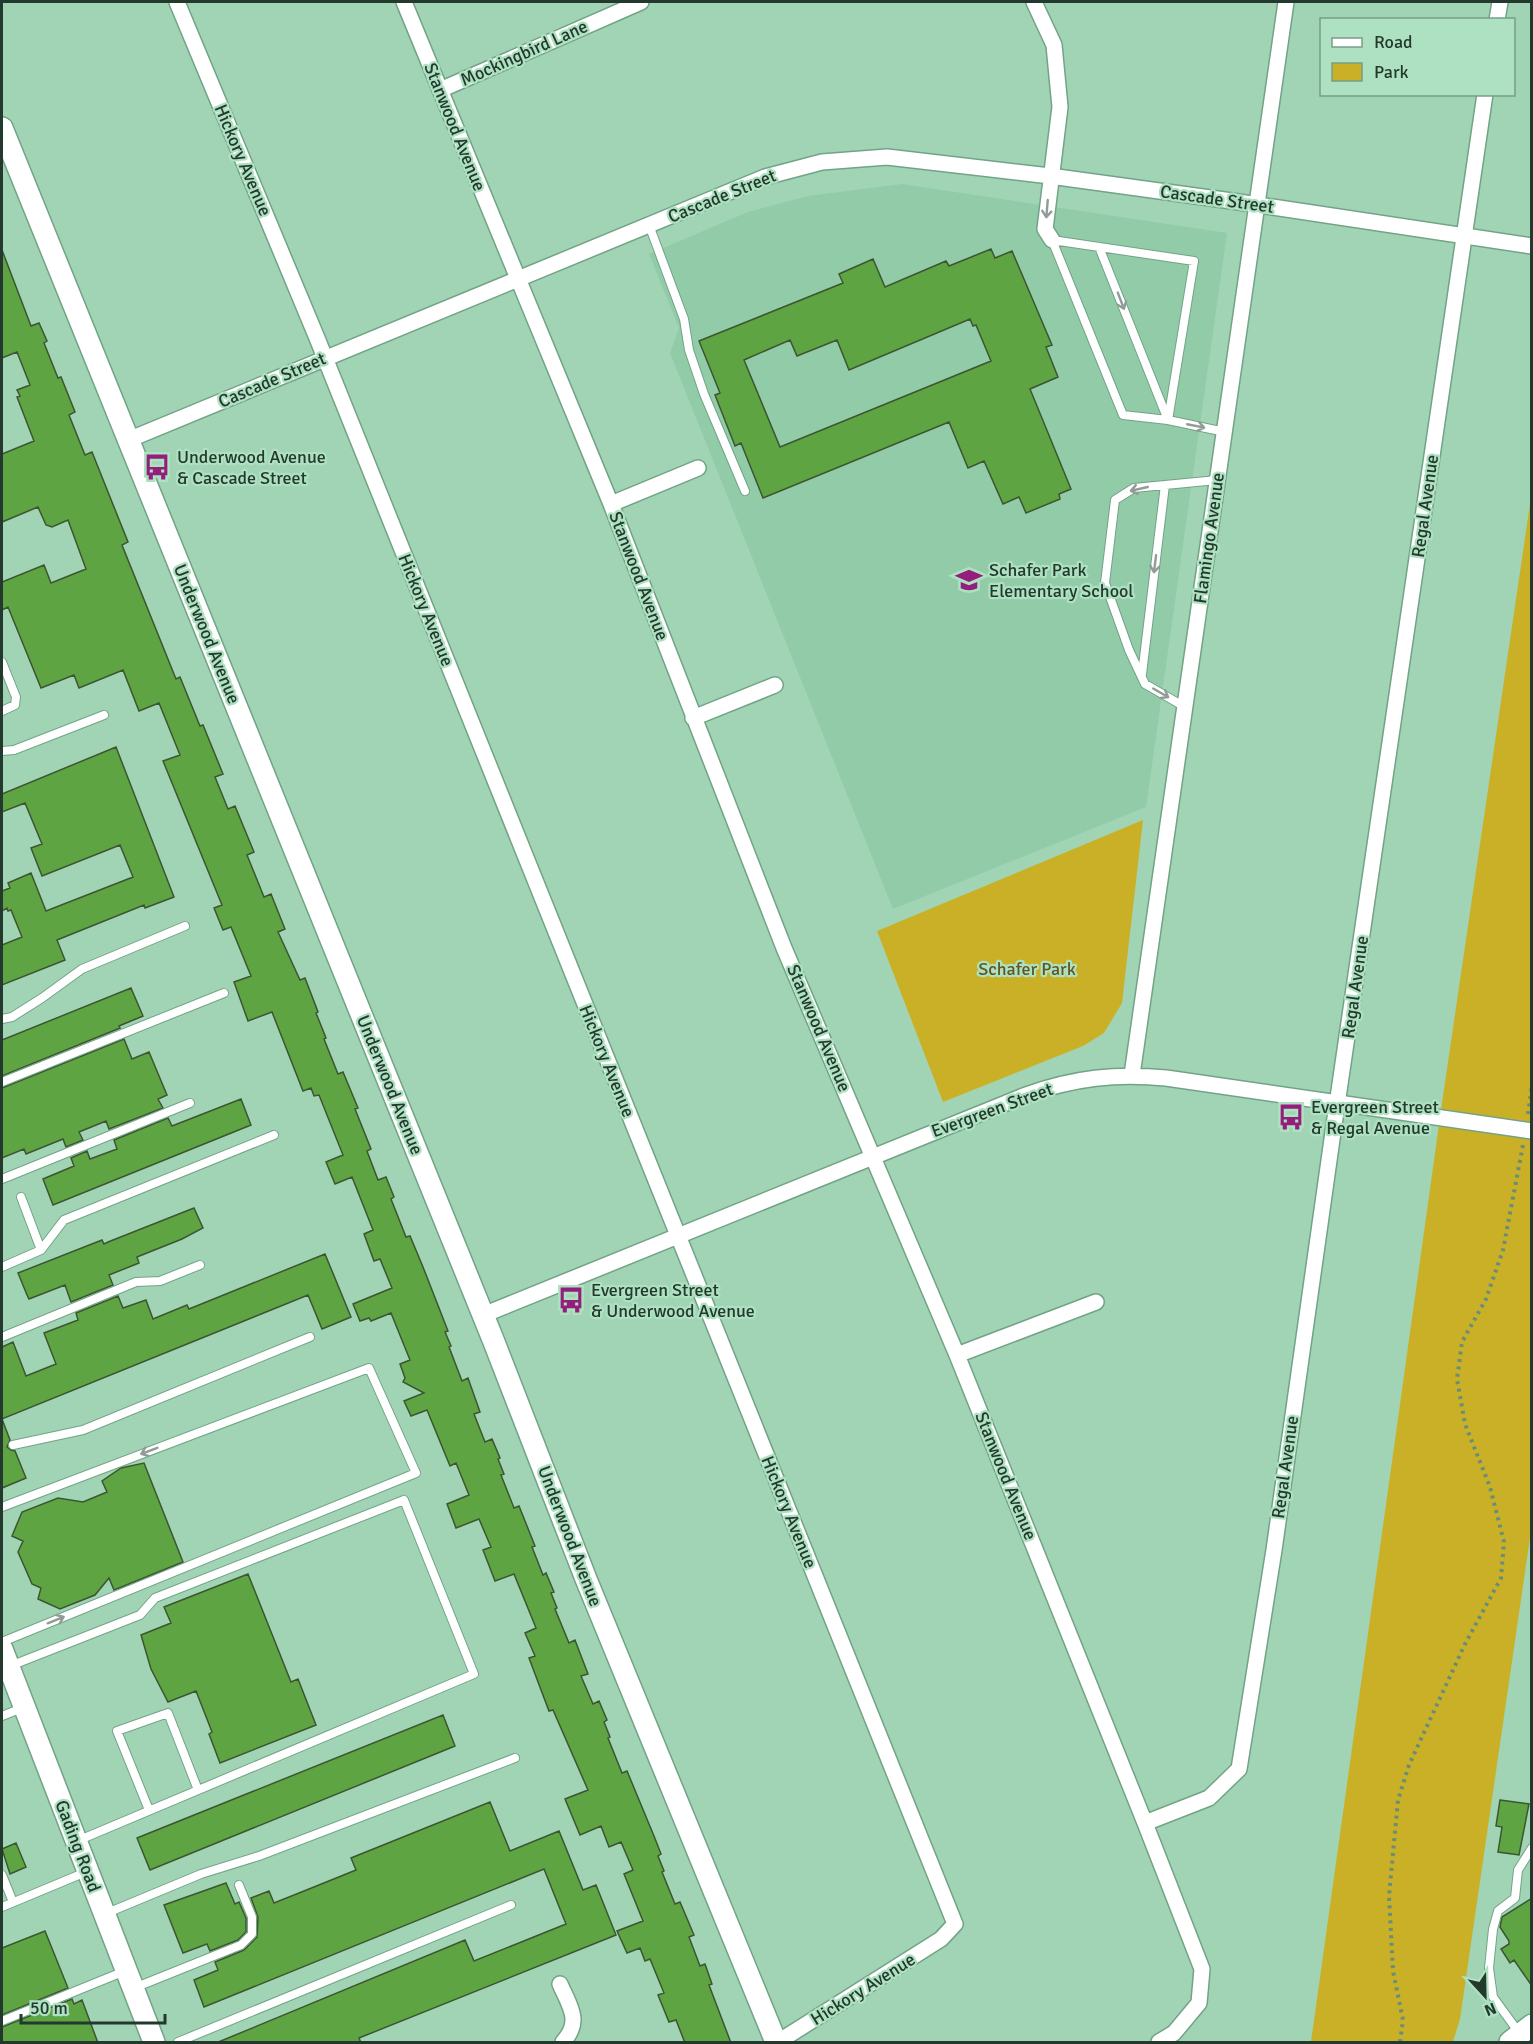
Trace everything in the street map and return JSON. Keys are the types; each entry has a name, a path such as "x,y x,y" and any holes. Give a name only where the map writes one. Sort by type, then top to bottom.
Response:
{"street":[{"name":"Hickory Avenue","path":"177,2 325,358 955,1924 941,1939 777,2043"},
{"name":"Stanwood Avenue","path":"404,2 611,504 784,948 957,1355 1202,1969 1199,2003 1174,2033 1160,2043"},
{"name":"Mockingbird Lane","path":"440,90 641,2"},
{"path":"1034,2 1054,45 1060,107 1045,229 1052,240"},
{"name":"Flamingo Avenue","path":"1132,1075 1286,2"},
{"path":"1497,18 1500,2"},
{"name":"Regal Avenue","path":"1145,1823 1209,1798 1239,1769 1274,1550 1485,96"},
{"name":"Underwood Avenue","path":"2,128 483,1315 586,1579 777,2043"},
{"name":"Cascade Street","path":"128,440 765,177 822,162 886,157 1050,176 1257,204 1532,246"},
{"path":"611,504 698,468"},
{"path":"693,718 775,685"},
{"name":"Evergreen Street","path":"483,1315 1041,1089 1094,1077 1132,1075 1528,1130"},
{"path":"957,1355 1096,1302"},
{"name":"Gading Road","path":"5,1658 154,2043"},
{"path":"560,1984 574,2017 571,2034 563,2043"}],"lane":[{"path":"649,225 684,319 689,350 704,394 745,492"},
{"path":"1052,240 1194,261 1168,420"},
{"path":"1052,240 1123,415 1168,420 1224,432"},
{"path":"1100,247 1168,420"},
{"path":"1185,707 1145,684 1129,650 1105,583 1115,500 1134,488 1218,480"},
{"path":"1141,676 1166,485"},
{"path":"2,662 16,697 15,705 2,711"},
{"path":"2,751 14,750 104,715"},
{"path":"2,1019 12,1017 32,1005 82,969 185,926"},
{"path":"2,1082 224,993"},
{"path":"2,1179 190,1103"},
{"path":"2,1267 42,1251 64,1220 274,1135"},
{"path":"21,1197 42,1251"},
{"path":"2,1337 136,1282 160,1281 200,1265"},
{"path":"13,1445 83,1430 310,1337"},
{"path":"2,1507 369,1368 416,1473 2,1642"},
{"path":"5,1658 140,1615 155,1598 405,1500 474,1674 76,1841"},
{"path":"2,1716 24,1707"},
{"path":"149,1810 117,1731 168,1713 198,1790"},
{"path":"104,1914 201,1874 259,1856 515,1758"},
{"path":"1521,2034 1493,1997 1489,1968 1493,1929 1498,1911 1515,1898 1518,1870 1532,1848"},
{"path":"2,1906 88,1872"},
{"path":"2,1875 13,1902"},
{"path":"2,2020 241,1944 252,1934 252,1917 239,1885"},
{"path":"178,2043 511,1905"}],"path":[{"path":"1400,2043 1403,2020 1393,1971 1389,1896 1398,1800 1409,1765 1465,1644 1501,1578 1504,1542 1490,1487 1464,1424 1457,1378 1462,1342 1486,1299 1503,1250 1528,1130 1532,1084"}],"shaded area":[{"name":"Schafer Park Elementary School","path":"902,184 1227,233 1146,807 893,909 670,353 679,328 649,254 748,212 808,196"}],"green space":[{"path":"1531,497 1531,1531 1460,2019 1453,2042 1311,2042 1443,1096"},
{"name":"Schafer Park","path":"1143,820 1122,1003 1104,1033 1083,1046 943,1102 877,931"}],"building":[{"path":"991,249 995,258 1012,251 1052,345 1046,347 1058,377 1030,389 1071,489 1059,494 1060,499 1026,513 1019,497 1003,504 984,461 968,468 949,422 763,498 741,443 735,446 715,395 720,393 699,341 843,283 839,274 873,259 885,287 946,261 949,266","holes":["970,319 973,326 976,325 991,361 780,447 744,360 790,340 797,356 837,340 849,370"]},
{"path":"2,250 31,326 39,323 47,341 44,343 75,412 69,415 85,455 92,452 128,542 122,545 176,679 180,677 223,774 215,777 228,809 235,806 254,852 247,855 264,897 271,894 285,929 278,932 300,980 305,978 318,1012 316,1013 326,1038 324,1039 338,1074 343,1072 358,1108 355,1109 371,1149 367,1151 378,1180 386,1177 394,1197 391,1199 406,1237 410,1236 448,1331 445,1332 451,1346 449,1347 462,1381 468,1378 480,1412 474,1414 485,1442 492,1439 504,1474 501,1475 514,1508 519,1506 535,1546 532,1547 543,1575 546,1573 554,1592 551,1593 557,1608 555,1609 569,1643 575,1640 588,1674 581,1676 593,1704 599,1701 607,1720 604,1722 610,1737 608,1738 622,1773 627,1771 654,1836 661,1854 658,1856 664,1871 662,1872 675,1904 680,1902 694,1935 689,1937 700,1966 705,1964 712,1984 709,1985 731,2043 685,2043 676,2020 669,2022 658,1995 664,1993 650,1959 645,1961 640,1948 627,1953 617,1931 643,1921 624,1874 633,1870 621,1842 609,1847 601,1826 580,1835 565,1799 588,1790 553,1710 549,1711 529,1658 535,1656 525,1633 536,1628 514,1574 495,1581 483,1550 491,1547 479,1519 456,1528 447,1504 469,1495 456,1463 450,1466 427,1410 411,1416 404,1401 424,1393 403,1382 405,1378 400,1364 410,1360 391,1313 371,1321 369,1318 360,1321 353,1304 392,1288 380,1259 374,1261 364,1234 373,1230 352,1177 335,1184 326,1162 343,1155 319,1095 314,1096 311,1088 303,1091 272,1012 248,1021 234,982 251,976 231,927 223,930 214,908 222,905 163,761 180,755 159,703 139,711 123,670 79,688 74,675 41,688 8,607 2,610 2,582 44,565 51,583 86,569 68,520 52,527 46,525 38,507 2,522 2,454 34,441 17,397 20,396 17,390 30,385 17,352 2,358"},
{"path":"116,747 174,897 145,908 144,905 57,940 65,960 2,985 2,945 22,937 11,910 8,911 7,908 2,911 2,891 10,888 8,883 31,873 46,911 133,877 120,845 42,876 31,848 42,844 25,803 2,812 2,794"},
{"path":"131,988 143,1016 119,1026 120,1028 2,1076 2,1040"},
{"path":"124,1039 132,1059 149,1052 167,1095 158,1099 163,1108 109,1129 106,1121 79,1132 83,1140 66,1147 63,1139 26,1154 24,1149 2,1158 2,1088"},
{"path":"241,1099 251,1125 53,1205 43,1179 74,1166 71,1158 87,1151 90,1159 117,1149 114,1140 168,1118 172,1126"},
{"path":"194,1208 203,1228 137,1257 139,1263 109,1275 113,1285 71,1302 65,1285 29,1299 18,1273 102,1240 104,1244"},
{"path":"325,1254 351,1317 322,1329 308,1295 2,1419 2,1347 13,1342 26,1376 56,1364 44,1333 78,1320 76,1313 118,1296 123,1308 146,1300 153,1319 187,1305 189,1309"},
{"path":"2,1419 10,1440 7,1447 15,1451 26,1478 2,1488"},
{"path":"144,1463 183,1562 114,1590 109,1578 95,1595 60,1609 38,1599 41,1588 32,1584 18,1552 23,1541 12,1536 22,1512 58,1498 83,1502 107,1492 102,1481 121,1468"},
{"path":"248,1574 291,1682 298,1679 316,1725 220,1763 209,1734 212,1732 196,1691 168,1702 151,1669 141,1635 171,1623 164,1607"},
{"path":"443,1715 455,1746 150,1870 137,1838"},
{"path":"1500,1800 1529,1804 1519,1855 1498,1852 1502,1827 1496,1826"},
{"path":"490,1802 510,1851 559,1831 583,1890 596,1885 616,1935 359,2038 361,2043 216,2043 465,1940 474,1961 566,1924 544,1869 204,2007 194,1980 218,1970 215,1962 244,1950 257,1937 258,1917 251,1898 269,1891 274,1903 309,1889 356,1870 351,1858"},
{"path":"16,1843 26,1867 10,1874 2,1849"},
{"path":"226,1883 235,1904 239,1902 246,1918 246,1932 238,1940 210,1951 207,1944 183,1953 164,1905"},
{"path":"1532,1898 1532,1986 1514,1960 1510,1963 1501,1949 1509,1944 1509,1941 1500,1927 1502,1917"},
{"path":"45,1931 68,1988 2,2015 2,1948"},
{"path":"72,1999 74,2004 82,2000 98,2043 2,2043 2,2027"}],"place":[{"name":"Underwood Avenue & Cascade Street","path":"157,467"},
{"name":"Schafer Park Elementary School","path":"969,580"},
{"name":"Evergreen Street & Regal Avenue","path":"1291,1117"},
{"name":"Evergreen Street & Underwood Avenue","path":"571,1300"}]}
